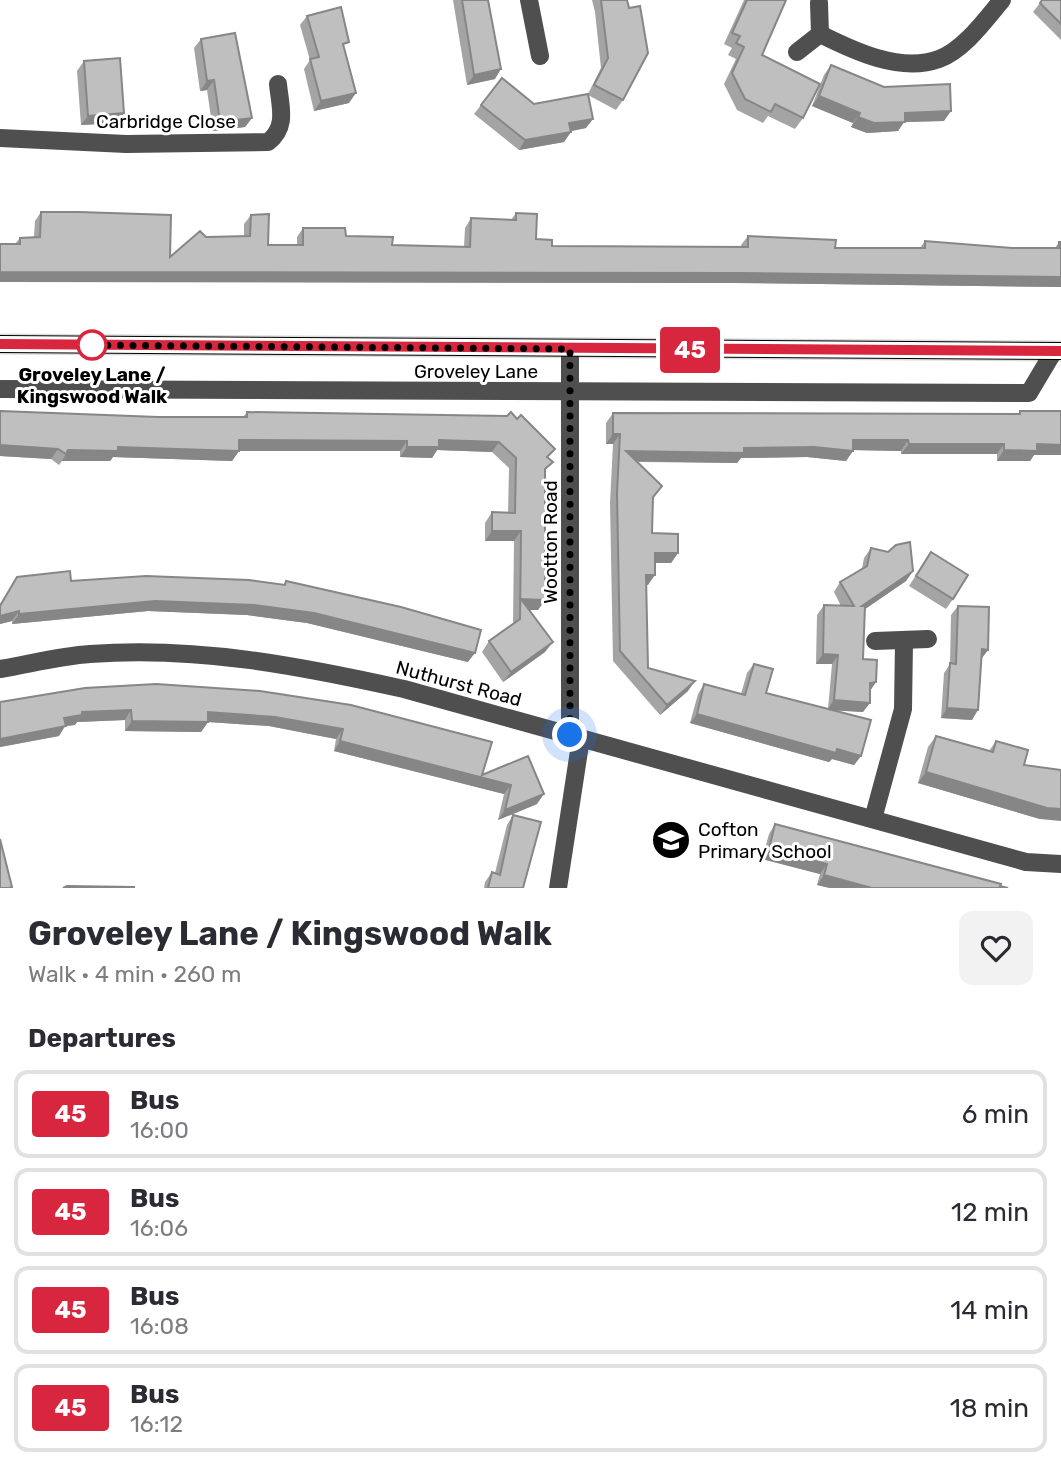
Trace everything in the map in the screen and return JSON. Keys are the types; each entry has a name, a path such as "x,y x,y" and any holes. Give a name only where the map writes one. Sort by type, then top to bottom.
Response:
{"main road":[{"name":"Groveley Lane","path":"0,344 1058,351"}],"street":[{"path":"529,0 541,56"},
{"path":"820,34 856,52 887,60 914,62 940,59 968,37 1002,0"},
{"path":"818,3 820,34"},
{"path":"797,52 820,34"},
{"name":"Carbridge Close","path":"0,138 126,144 268,142 277,135 282,125 278,84"},
{"name":"Wootton Road","path":"558,888 576,736 570,349"},
{"name":"Groveley Lane","path":"0,389 1028,393 1058,351"},
{"path":"875,641 928,639"},
{"path":"873,819 903,709 904,642"},
{"name":"Nuthurst Road","path":"0,670 89,654 188,653 244,657 404,689 1026,862 1061,864"}],"building":[{"path":"462,0 488,0 501,69 474,75"},
{"path":"601,0 627,0 629,8 640,6 648,53 623,100 594,85 608,58"},
{"path":"747,0 786,0 762,55 820,84 803,118 775,104 771,112 745,99 732,73 744,47 736,43 740,36 732,33"},
{"path":"1042,0 1061,0 1061,24 1040,3"},
{"path":"341,7 349,42 343,44 356,93 321,101 310,59 319,57 307,16"},
{"path":"235,33 252,118 220,122 214,80 207,81 201,39"},
{"path":"120,58 124,113 88,116 84,61"},
{"path":"831,65 884,87 950,84 951,111 905,113 905,122 874,123 858,117 860,113 819,96"},
{"path":"502,78 534,104 588,94 593,119 569,123 571,132 525,140 481,105"},
{"path":"41,212 171,215 170,257 200,231 206,237 250,236 251,215 269,214 268,245 303,245 303,228 345,228 346,236 393,237 392,245 470,247 471,218 516,220 516,213 537,214 536,239 552,240 552,246 748,247 748,236 836,240 835,248 925,248 925,241 1012,248 1059,248 1061,242 1061,277 742,273 0,272 0,244 20,244 20,238 40,237"},
{"path":"0,411 158,417 247,417 247,412 507,416 511,412 517,419 521,415 555,449 547,457 553,462 545,469 545,600 521,599 553,642 511,672 489,641 520,619 521,531 492,531 492,512 515,513 516,458 499,442 439,440 439,447 407,447 407,441 239,440 239,451 118,447 118,451 68,450 66,454 58,449 0,445"},
{"path":"1020,411 1061,411 1061,445 1037,444 1037,451 1004,450 1004,444 909,444 908,440 853,440 853,451 814,447 744,448 744,453 626,451 662,486 653,497 652,533 678,534 678,553 655,553 655,575 646,575 648,668 695,681 667,705 620,651 617,493 620,434 613,434 613,413 1020,414"},
{"path":"910,542 913,571 862,606 865,606 863,659 877,660 876,682 870,683 870,703 834,700 838,655 823,654 824,605 854,606 840,582 867,566 871,548 888,552 896,545"},
{"path":"931,552 968,575 953,599 916,576"},
{"path":"70,571 71,581 146,576 249,580 285,585 286,581 401,607 481,630 475,653 314,613 254,605 155,601 19,614 19,611 0,616 0,606 17,577"},
{"path":"958,606 989,607 988,650 982,649 978,710 947,708 950,663 956,664"},
{"path":"754,664 773,669 766,693 871,720 861,756 837,749 836,753 697,714 704,684 745,695"},
{"path":"156,684 260,691 351,705 492,742 482,775 528,756 544,794 505,810 511,785 340,741 343,729 275,717 208,712 208,722 132,721 131,710 82,712 82,715 64,718 66,726 0,739 0,702 85,688"},
{"path":"936,736 993,752 996,741 1028,750 1024,765 1061,770 1061,809 1047,808 926,772"},
{"path":"513,815 541,822 523,888 488,888 492,872 500,875"},
{"path":"775,824 1008,888 872,888 824,875 827,864 769,849"},
{"path":"0,839 12,887 9,888 0,888"},
{"path":"67,886 135,887 63,888"}],"bus line":[{"name":"45","path":"0,344 1061,351"}],"place":[{"name":"Groveley Lane / Kingswood Walk","path":"92,345"},
{"name":"Cofton Primary School","path":"671,840"}],"route":[{"path":"92,345 81,345 570,349 570,735"}]}
